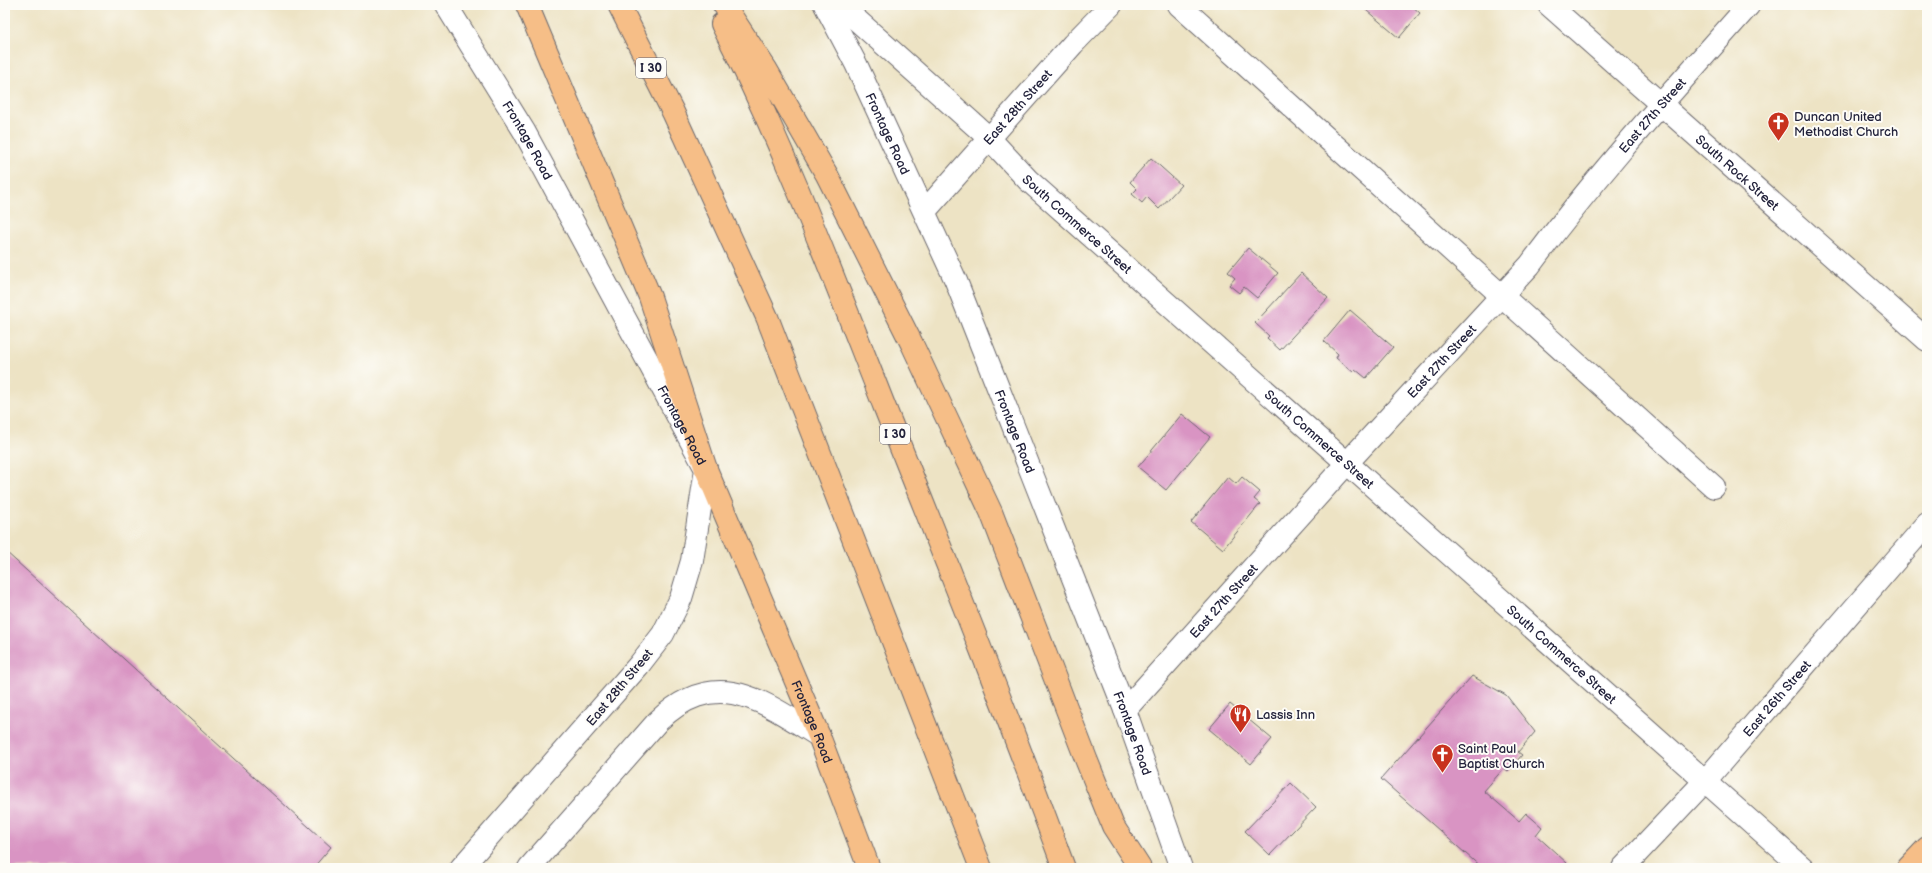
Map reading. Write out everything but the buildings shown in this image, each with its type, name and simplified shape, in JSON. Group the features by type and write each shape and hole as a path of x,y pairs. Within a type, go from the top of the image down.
{"main road":[{"path":"527,5 650,297 706,469"},
{"name":"I 30","path":"619,5 673,112 767,317 981,868"},
{"name":"I 30","path":"712,5 740,60 796,183 1024,758 1064,868"},
{"path":"724,5 766,70 827,175 912,344 991,512 1113,826 1140,868"},
{"name":"Frontage Road","path":"706,469 819,736 869,868"},
{"path":"1908,868 1927,848"}],"street":[{"name":"Frontage Road","path":"446,5 527,138 706,469"},
{"name":"Frontage Road","path":"824,5 856,64 956,281 983,352 1024,450 1125,710 1181,868"},
{"name":"South Commerce Street","path":"840,5 989,138 1028,180 1348,462 1803,868"},
{"name":"East 28th Street","path":"925,211 989,138 1111,5"},
{"path":"1179,5 1500,296 1577,362 1714,487"},
{"name":"South Rock Street","path":"1549,5 1927,340"},
{"name":"East 27th Street","path":"1125,710 1348,462 1530,265 1554,233 1661,105 1749,5"},
{"name":"East 28th Street","path":"461,868 640,665 663,634 681,598 692,561 706,469"},
{"name":"East 26th Street","path":"1623,868 1705,781 1924,534"},
{"path":"529,868 658,721 667,713 687,700 709,692 722,691 746,695 769,706 819,736"}],"place":[{"name":"Duncan United Methodist Church","path":"1779,142"},
{"name":"Lassis Inn","path":"1241,734"},
{"name":"Saint Paul Baptist Church","path":"1442,774"}]}
